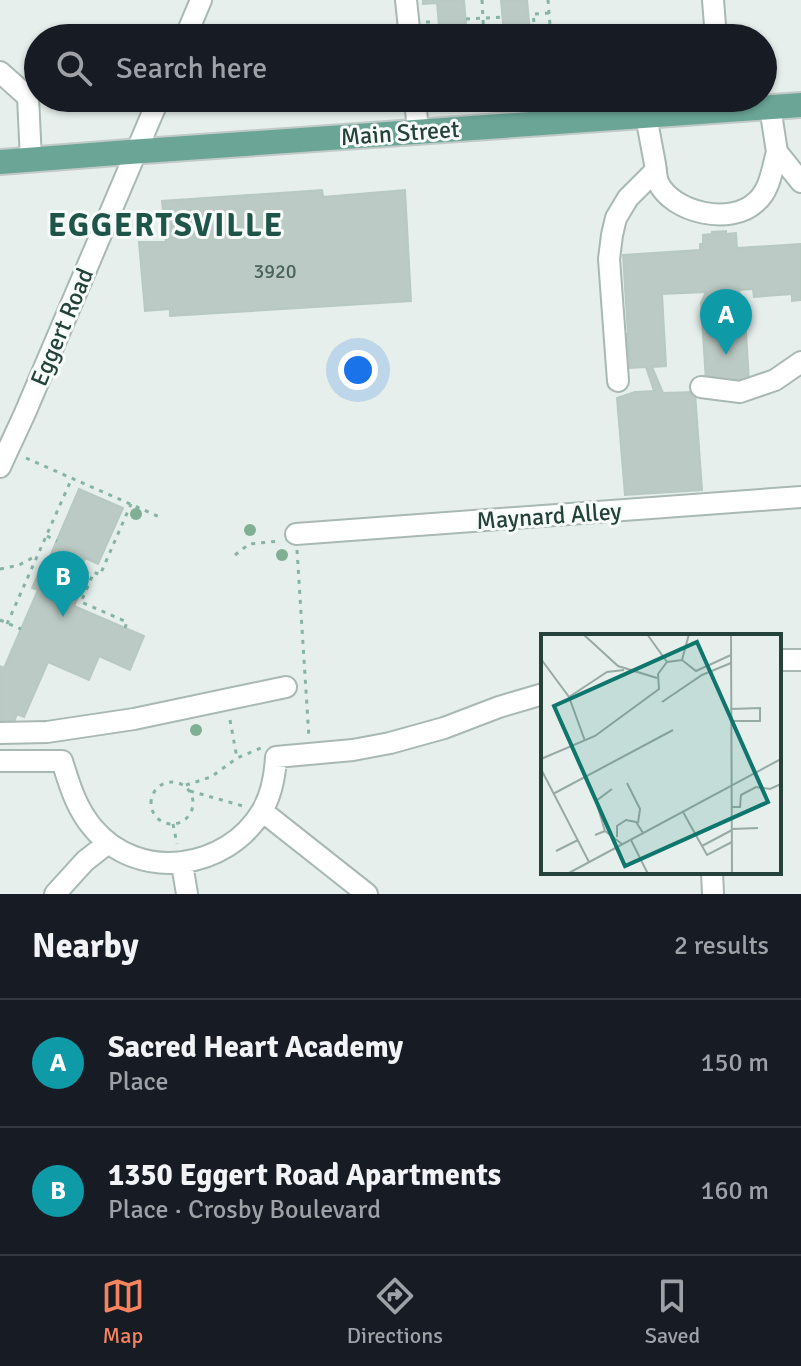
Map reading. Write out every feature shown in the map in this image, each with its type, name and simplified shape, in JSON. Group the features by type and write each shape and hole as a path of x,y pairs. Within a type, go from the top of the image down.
{"main road":[{"name":"Main Street","path":"777,107 801,105"},
{"name":"Main Street","path":"0,162 671,112"}],"street":[{"path":"191,24 201,0"},
{"path":"406,0 409,24"},
{"path":"713,0 715,24"},
{"path":"0,72 24,90"},
{"path":"31,160 33,112"},
{"name":"Eggert Road","path":"8,458 153,112"},
{"path":"416,112 418,132"},
{"path":"646,116 658,182 669,196 700,212 722,215 755,204 766,190 777,152 771,112"},
{"path":"777,152 801,182"},
{"path":"618,381 609,259 612,235 616,218 628,198 656,170"},
{"path":"701,387 740,392 775,380 801,362"},
{"name":"Maynard Alley","path":"289,540 801,497"},
{"path":"0,733 47,732 134,719 286,687"},
{"path":"0,761 62,761 81,812 108,843 140,859 182,864 217,853 249,829 268,799 275,778 276,757 327,754 390,743 541,695"},
{"path":"262,811 367,894"},
{"path":"55,894 85,861 108,843"},
{"path":"182,864 187,894"},
{"path":"712,874 713,894"}],"path":[{"path":"482,0 483,24"},
{"path":"548,0 550,24"},
{"path":"532,7 534,22"},
{"path":"533,14 549,13"},
{"path":"429,14 430,22"},
{"path":"466,19 503,17"},
{"path":"8,458 72,478 162,518"},
{"path":"7,624 72,478"},
{"path":"125,628 127,622 81,602 94,572 100,575 131,504"},
{"path":"47,536 57,541"},
{"path":"235,555 249,544 289,540 297,549 309,742"},
{"path":"0,569 19,565 37,555"},
{"path":"0,620 21,629"},
{"path":"230,720 237,758"},
{"path":"184,785 211,777 237,758 264,747 276,757"},
{"path":"190,791 193,806 186,819 173,824 158,819 151,806 152,796 161,785 170,782 184,785 190,791 262,811"}],"building":[{"path":"423,0 464,0 466,24 439,24 437,3 423,4"},
{"path":"501,0 527,0 529,24 503,24"},
{"path":"322,190 323,197 405,190 411,301 170,316 170,309 145,311 139,242 166,242 162,201"},
{"path":"726,231 726,234 736,233 737,248 801,244 801,300 792,301 792,294 754,297 753,289 738,290 744,300 749,382 742,382 742,379 706,381 701,303 706,292 662,294 666,366 652,367 663,393 695,392 702,490 625,495 617,398 635,392 654,391 646,367 630,368 625,334 628,334 623,255 700,250 703,235"},
{"path":"79,489 123,508 98,564 85,558 81,569 88,573 74,606 144,636 130,670 99,656 89,680 48,662 24,717 17,714 13,725 0,720 0,666 4,668 38,590 32,588 42,566 45,568"}],"place":[{"name":"Sacred Heart Academy","path":"726,355"},
{"name":"1350 Eggert Road Apartments","path":"63,617"}],"district":[{"name":"EGGERTSVILLE","path":"166,225"}]}
